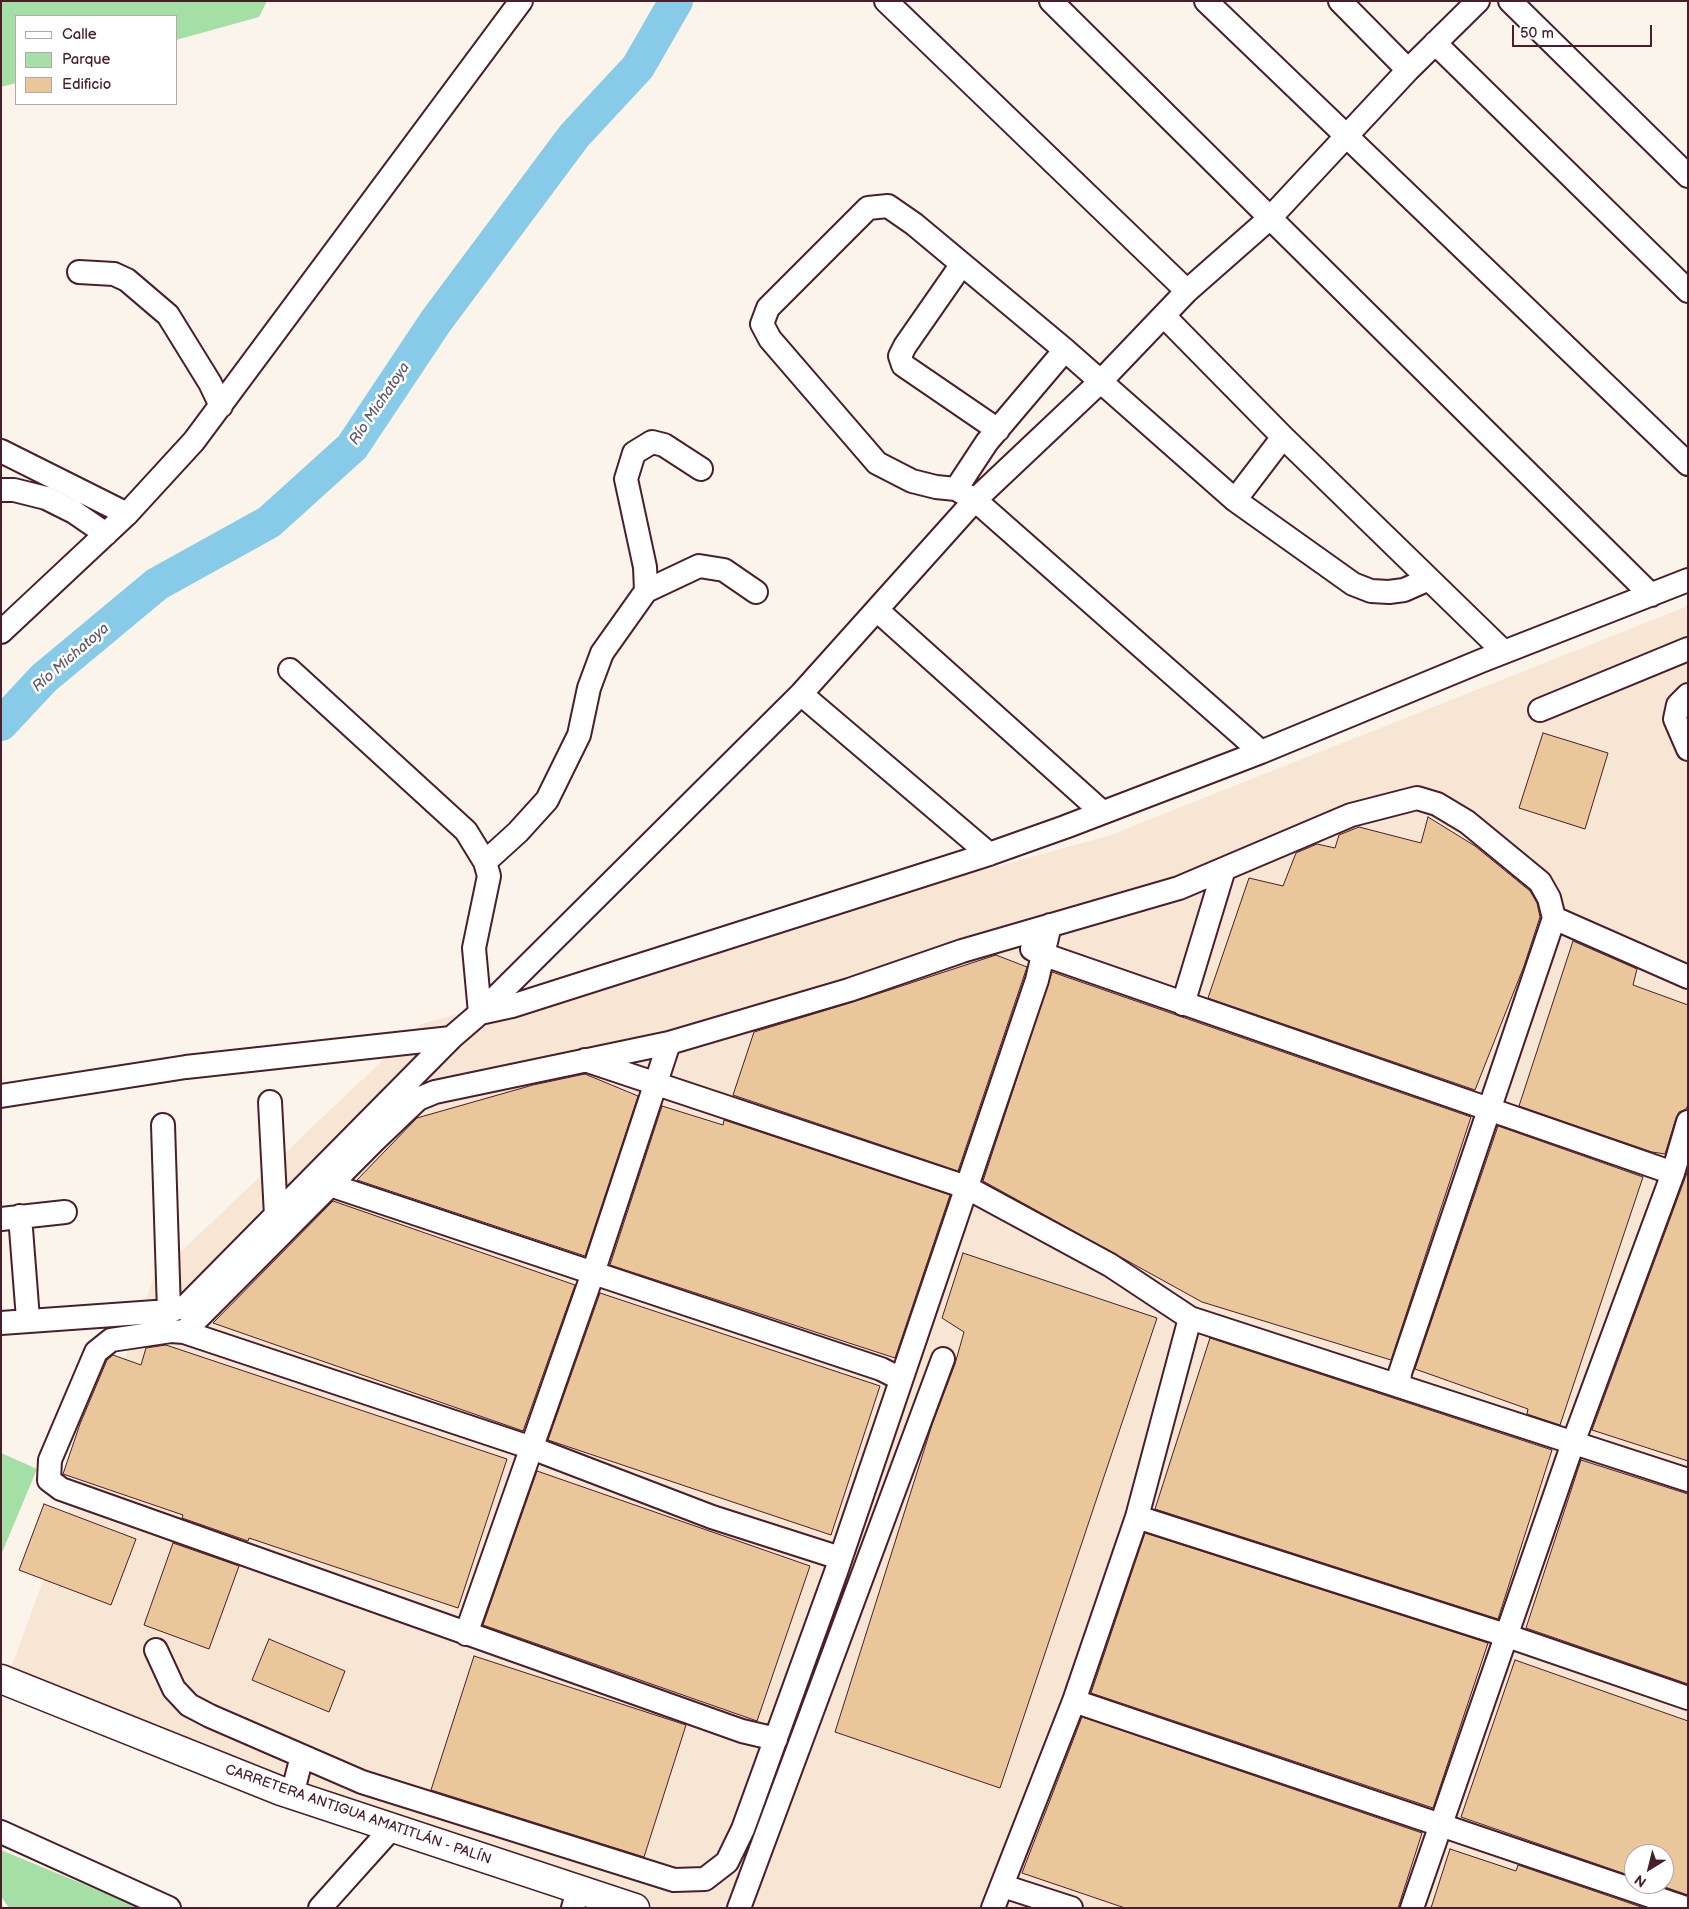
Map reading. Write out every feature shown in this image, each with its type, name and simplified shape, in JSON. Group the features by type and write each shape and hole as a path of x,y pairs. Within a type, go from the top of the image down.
{"main road":[{"name":"CARRETERA ANTIGUA AMATITLÁN - PALÍN","path":"3,1684 292,1795 391,1829 576,1899 635,1908"}],"street":[{"path":"1,632 127,514 194,441 521,1"},
{"path":"886,1 1187,291"},
{"path":"1051,1 1651,595"},
{"path":"1206,1 1688,464"},
{"path":"1340,1 1408,70"},
{"path":"1510,1 1688,176"},
{"path":"1,1323 28,1319 169,1311 186,1306 451,1038 480,1013 801,694 975,500 1101,381 1187,291 1270,218 1435,43 1466,5"},
{"path":"1435,43 1688,292"},
{"path":"1261,752 975,500 956,488 936,487 912,481 877,463 770,340 762,324 768,308 868,208 888,206 914,224 1101,381 1235,500 1352,584 1371,591 1388,592 1404,590 1429,579"},
{"path":"962,264 900,356 903,365 998,430"},
{"path":"79,272 114,274 127,280 168,315 210,383 221,406"},
{"path":"1164,316 1283,437 1504,652"},
{"path":"956,488 998,430 1064,350"},
{"path":"1235,500 1283,437"},
{"path":"646,592 645,567 626,479 634,453 652,442 664,445 701,469"},
{"path":"1,451 127,514"},
{"path":"1,490 14,490 46,498 74,512 106,534"},
{"path":"484,862 518,832 547,800 579,736 589,688 602,653 646,592 699,566 724,570 756,592"},
{"path":"480,1013 512,1006 989,854 1261,752 1504,652 1688,580"},
{"path":"877,610 1102,812"},
{"path":"1540,710 1688,649"},
{"path":"290,670 466,831 484,862 490,876 474,948 480,1013"},
{"path":"801,694 989,854"},
{"path":"1688,695 1678,705 1675,719 1688,750"},
{"path":"184,1332 418,1099 434,1092 669,1043 849,990 1009,937 1179,888 1351,816 1417,798 1437,804 1467,822 1540,882 1549,898 1554,918 1400,1373 1399,1386"},
{"path":"1183,1004 1224,869"},
{"path":"1554,918 1688,977"},
{"path":"156,1650 174,1689 189,1704 210,1716 380,1788 674,1880 705,1879 727,1862 743,1829 840,1558 1045,955 1050,925"},
{"path":"1009,937 1045,955 1673,1173"},
{"path":"1,1096 186,1067 451,1038"},
{"path":"466,1634 593,1273 669,1043"},
{"path":"584,1060 966,1188 1110,1265 1190,1318 1688,1480"},
{"path":"270,1102 276,1216"},
{"path":"1412,1908 1573,1443 1673,1173 1688,1122"},
{"path":"163,1126 169,1311"},
{"path":"330,1185 881,1369 901,1379"},
{"path":"28,1319 10,1217 65,1212"},
{"path":"993,1908 1074,1701 1137,1517 1190,1318"},
{"path":"776,1739 742,1731 60,1489 49,1480 50,1460 96,1352 111,1340 171,1331 184,1332 532,1448 712,1518 840,1558"},
{"path":"739,1908 943,1359"},
{"path":"1137,1517 1506,1635 1688,1698"},
{"path":"1074,1701 1686,1908"},
{"path":"292,1795 302,1756"},
{"path":"320,1908 391,1829"},
{"path":"1,1832 169,1908"},
{"path":"1002,1886 1071,1908"}],"shaded area":[{"path":"1688,606 1688,1908 635,1908 6,1682 154,1277 421,1024 1108,836"}],"green space":[{"path":"1,1 267,1 259,17 178,39 178,15 15,15 15,83 1,87"},
{"path":"1,1453 37,1469 1,1555"},
{"path":"1,1850 141,1908 9,1908 1,1896"}],"building":[{"path":"1543,733 1608,753 1585,829 1519,808"},
{"path":"1428,817 1475,846 1530,891 1537,903 1540,917 1524,966 1475,1090 1208,998 1249,878 1283,886 1296,853 1317,844 1335,848 1339,835 1359,827 1421,843"},
{"path":"1573,941 1637,969 1633,985 1688,1005 1688,1105 1686,1109 1679,1112 1676,1118 1665,1154 1652,1152 1519,1106"},
{"path":"996,955 1027,967 958,1171 733,1095 754,1032"},
{"path":"1052,972 1471,1117 1391,1360 1202,1302 983,1181"},
{"path":"585,1074 638,1096 585,1256 357,1180 417,1118 533,1085"},
{"path":"662,1106 723,1125 724,1120 950,1195 895,1358 610,1265"},
{"path":"1498,1126 1643,1177 1560,1425 1527,1414 1528,1409 1415,1369"},
{"path":"1688,1170 1688,1461 1592,1430"},
{"path":"333,1201 575,1285 523,1431 213,1323"},
{"path":"963,1253 1157,1318 1000,1788 835,1732 932,1425 955,1364 964,1332 942,1318"},
{"path":"600,1293 880,1386 831,1535 548,1440"},
{"path":"1210,1338 1552,1450 1498,1619 1155,1509"},
{"path":"166,1345 507,1459 458,1608 249,1538 248,1541 182,1518 183,1515 63,1474 80,1424 107,1360 113,1355 141,1365 146,1348"},
{"path":"1581,1460 1688,1494 1688,1684 1526,1628"},
{"path":"537,1471 810,1566 757,1721 483,1625"},
{"path":"44,1504 136,1539 111,1605 19,1570"},
{"path":"1145,1533 1488,1643 1433,1808 1091,1693"},
{"path":"173,1543 239,1566 209,1649 144,1625"},
{"path":"269,1639 345,1671 329,1712 252,1680"},
{"path":"474,1656 686,1725 644,1857 431,1790"},
{"path":"1515,1660 1688,1721 1688,1895 1674,1890 1674,1844 1624,1844 1624,1874 1461,1817"},
{"path":"1082,1717 1422,1833 1398,1908 1125,1908 1022,1873"},
{"path":"1450,1849 1516,1871 1518,1865 1644,1908 1431,1908"}],"waterway":[{"name":"Río Michatoya","path":"1,724 44,678 157,584 269,522 352,447 436,321 574,136 638,67 676,1"}]}
